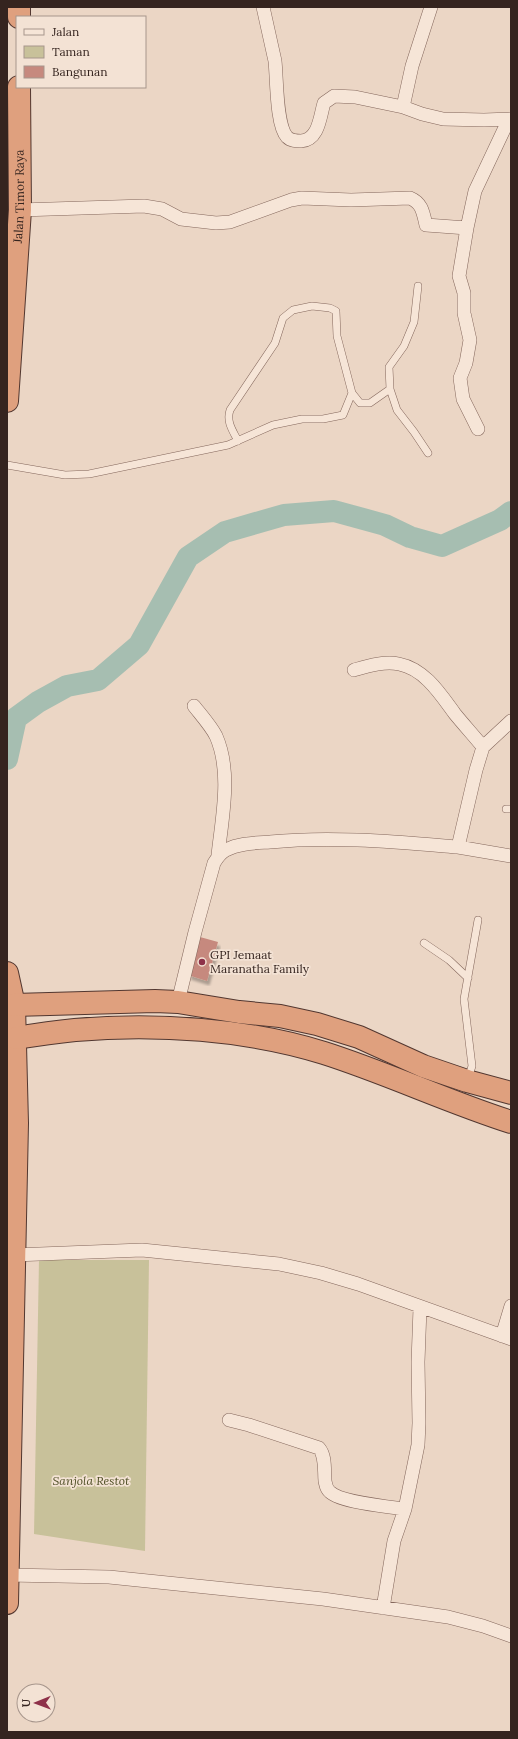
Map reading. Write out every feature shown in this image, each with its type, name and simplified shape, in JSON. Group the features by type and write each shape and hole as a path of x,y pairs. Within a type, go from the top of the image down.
{"highway":[{"name":"Jalan Timor Raya","path":"7,401 20,210 20,88"},
{"path":"7,973 14,1005 17,1123 7,1604"},
{"path":"14,1005 128,1001 178,1002 239,1012 280,1016 317,1024 352,1035 384,1047 423,1066 467,1082 511,1093"},
{"path":"16,1038 101,1028 194,1030 239,1035 295,1045 344,1060 470,1109 511,1122"},
{"path":"344,1060 352,1035"}],"street":[{"path":"263,7 275,62 282,125 287,137 294,141 305,141 313,137 324,102 334,96 355,97 404,107 422,114 443,119 510,119 475,191 459,276 464,293 464,313 470,340 466,363 460,378 463,399 478,429"},
{"path":"404,107 412,66 431,7"},
{"path":"20,210 144,206 162,210 181,219 216,223 230,222 291,200 302,198 351,200 410,198 417,201 420,205 426,224 467,228"},
{"path":"354,670 384,663 398,663 410,667 432,684 483,747"},
{"path":"178,1002 195,932 214,864 218,856 224,790 223,759 215,736 194,706"},
{"path":"458,847 483,747 511,721"},
{"path":"218,856 226,850 242,845 300,839 353,840 458,847 511,856"},
{"path":"14,1255 142,1250 279,1264 321,1273 358,1284 394,1296 420,1308 506,1337 511,1306"},
{"path":"383,1608 394,1541 405,1509 418,1438 420,1308"},
{"path":"228,1420 249,1425 319,1448 323,1457 326,1487 335,1496 405,1509"},
{"path":"8,1575 109,1577 323,1599 448,1617 483,1626 511,1636"}],"lane":[{"path":"418,286 414,322 404,346 389,367 390,389 397,410 428,453"},
{"path":"238,441 230,425 228,416 230,410 275,343 283,318 293,310 312,306 330,308 336,311 337,336 352,393 360,403 370,403 390,389"},
{"path":"7,465 65,475 89,474 228,445 273,425 302,419 323,419 343,415 352,393"},
{"path":"467,1082 472,1066 464,999 478,920"},
{"path":"424,943 449,960 468,978"}],"green space":[{"name":"Sanjola Restot","path":"39,1260 149,1260 145,1551 34,1534"}],"building":[{"name":"GPI Jemaat Maranatha Family","path":"200,937 218,942 207,981 188,975"}],"waterway":[{"path":"7,759 16,718 38,702 67,686 98,680 139,645 188,557 225,532 284,515 334,511 385,525 410,537 442,546 500,520 511,512"}],"place":[{"name":"GPI Jemaat Maranatha Family","path":"202,962"}]}
